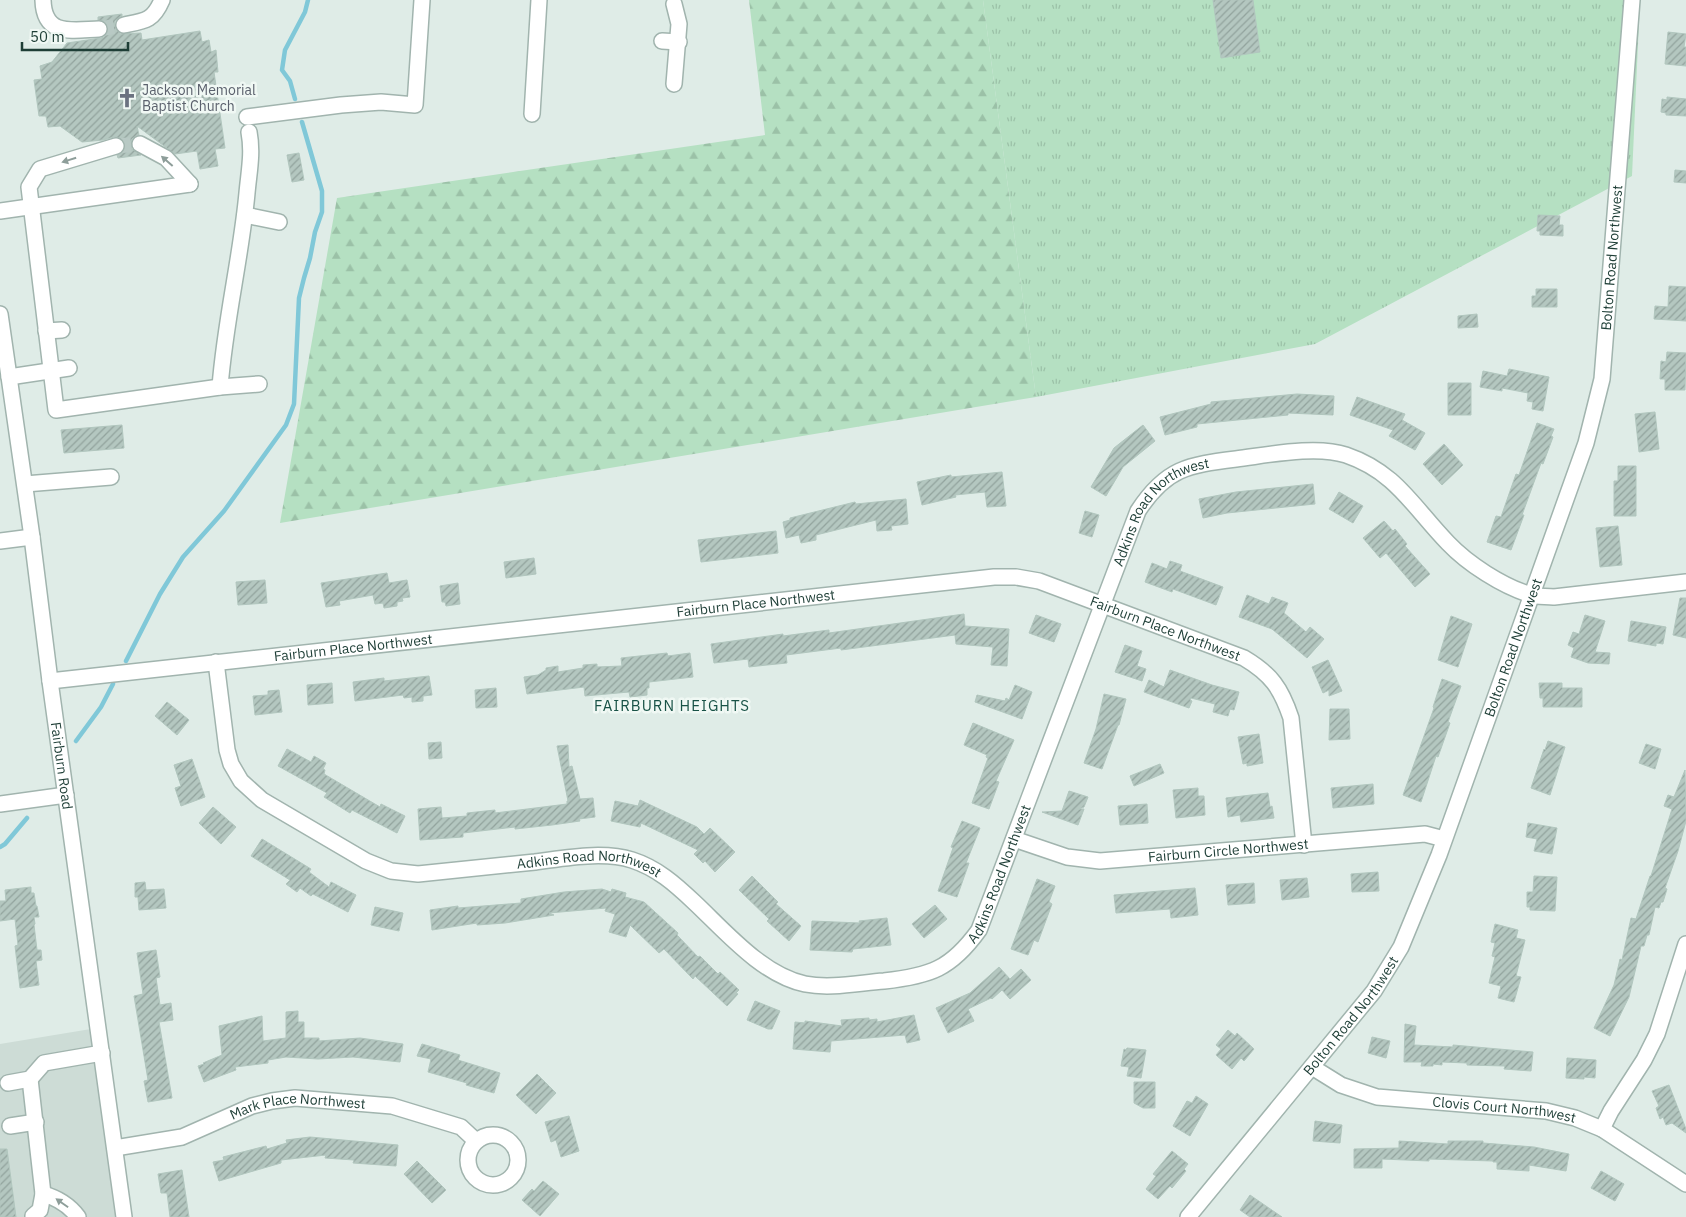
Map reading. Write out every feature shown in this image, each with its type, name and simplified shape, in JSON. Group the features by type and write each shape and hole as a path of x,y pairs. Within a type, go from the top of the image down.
{"street":[{"path":"42,0 43,13 50,23 66,31 99,29"},
{"path":"124,25 143,21 156,13 162,0"},
{"path":"220,386 223,348 240,256 245,215 252,148 248,124 341,105 373,103 415,105 425,67 428,27 422,0"},
{"path":"532,114 541,33 539,0"},
{"name":"Bolton Road Northwest","path":"1188,1217 1374,991 1401,947 1444,838 1586,443 1602,379 1632,0"},
{"path":"674,4 678,24 674,84"},
{"path":"662,41 678,42"},
{"path":"0,212 190,184 166,158 140,144"},
{"path":"116,146 40,169 29,187 30,207 43,244 46,284 46,331 56,410 220,386 259,384"},
{"path":"245,215 279,222"},
{"name":"Fairburn Road","path":"0,314 25,484 124,1217"},
{"path":"46,331 62,330"},
{"path":"9,377 69,368"},
{"name":"Adkins Road Northwest","path":"216,662 227,750 231,764 241,781 262,800 366,861 391,871 418,874 592,856 630,859 652,868 671,880 762,965 783,976 805,984 836,986 910,978 932,972 949,963 967,947 979,930 1138,511 1149,494 1165,479 1182,469 1200,463 1312,450 1344,454 1378,469 1397,485 1447,543 1464,559 1490,576 1532,595 1554,597 1686,582"},
{"path":"25,484 111,476"},
{"path":"0,541 32,537"},
{"name":"Fairburn Place Northwest","path":"50,680 994,577 1016,577 1038,580 1244,658 1259,667 1273,680 1285,698 1291,718 1304,845"},
{"path":"0,804 66,795"},
{"name":"Fairburn Circle Northwest","path":"1014,839 1067,857 1100,861 1425,834 1444,838"},
{"path":"1602,1129 1611,1111 1644,1060 1657,1034 1686,944"},
{"path":"8,1083 30,1079 44,1063 102,1053"},
{"name":"Clovis Court Northwest","path":"1312,1067 1341,1085 1377,1097 1546,1111 1575,1118 1602,1129 1686,1184"},
{"path":"30,1079 43,1194 40,1210 33,1216"},
{"name":"Mark Place Northwest","path":"115,1148 182,1137 252,1106 272,1100 295,1098 392,1106 461,1127 476,1141"},
{"path":"10,1126 36,1122"},
{"path":"43,1194 55,1198 68,1206 78,1217"}],"shaded area":[{"path":"103,1027 131,1217 0,1217 0,1044"}],"green space":[{"path":"749,0 983,0 1036,397 280,523 337,198 765,135"},
{"path":"983,0 1640,0 1632,176 1315,344 1036,397"}],"building":[{"path":"1213,0 1253,0 1260,52 1221,58"},
{"name":"Jackson Memorial Baptist Church","path":"122,14 115,21 115,26 120,34 141,33 142,40 200,31 202,42 209,40 211,52 216,50 218,72 214,72 225,148 215,149 218,166 200,169 197,151 175,154 137,126 139,135 132,139 131,145 132,149 141,155 118,158 117,155 122,153 125,148 125,143 122,139 114,137 82,142 60,126 48,127 46,116 39,116 34,80 42,79 40,66 52,62 67,43 104,37 108,29 107,24 104,21 98,20 98,17"},
{"path":"1668,32 1686,34 1684,47 1686,47 1686,66 1665,64"},
{"path":"1667,97 1686,99 1686,116 1666,115 1666,113 1661,112 1662,99 1667,100"},
{"path":"299,153 304,180 292,182 287,155"},
{"path":"1675,170 1686,171 1686,183 1674,182"},
{"path":"1538,215 1560,216 1559,225 1563,225 1563,236 1540,235 1540,231 1537,231"},
{"path":"1669,286 1686,287 1686,321 1654,319 1655,306 1668,307"},
{"path":"1536,289 1557,289 1557,307 1532,307 1532,296 1536,296"},
{"path":"1477,314 1478,327 1458,328 1458,316"},
{"path":"1667,352 1686,353 1685,390 1665,390 1665,379 1660,379 1661,361 1666,362"},
{"path":"1509,369 1549,377 1543,411 1532,409 1533,402 1527,401 1528,393 1502,388 1502,391 1480,387 1483,371 1507,376"},
{"path":"1448,383 1471,383 1471,415 1448,415"},
{"path":"1297,394 1334,396 1333,415 1288,413 1288,415 1197,424 1197,427 1165,435 1160,417 1211,404 1211,402"},
{"path":"1357,397 1405,414 1402,420 1425,433 1415,450 1389,436 1393,430 1350,415"},
{"path":"1655,412 1659,449 1639,452 1635,414"},
{"path":"1537,423 1554,429 1551,436 1553,437 1543,464 1541,463 1511,550 1487,542 1496,516 1501,517 1516,474 1519,475"},
{"path":"122,425 124,448 64,453 61,430"},
{"path":"1143,425 1155,441 1123,467 1106,496 1091,487 1114,448"},
{"path":"1444,444 1463,465 1442,485 1423,464"},
{"path":"1618,466 1636,466 1636,516 1614,516 1614,481 1618,481"},
{"path":"1002,472 1006,506 987,507 985,492 955,495 956,497 922,505 917,482 951,475 951,477"},
{"path":"1313,484 1315,504 1227,513 1203,518 1199,499 1236,492"},
{"path":"1339,492 1363,506 1353,523 1329,509"},
{"path":"906,499 908,524 891,526 892,530 877,531 876,520 816,535 816,540 801,543 799,535 786,538 783,522 790,520 790,518 855,502 856,504"},
{"path":"1085,511 1099,515 1092,537 1079,533"},
{"path":"1384,521 1393,531 1395,529 1407,544 1405,546 1430,574 1415,587 1386,553 1380,558 1363,538"},
{"path":"1618,526 1622,565 1600,567 1596,528"},
{"path":"776,531 778,553 701,562 698,540"},
{"path":"534,558 536,574 506,578 504,562"},
{"path":"1170,561 1182,565 1180,571 1223,587 1216,605 1173,589 1172,592 1145,582 1152,563 1167,569"},
{"path":"387,573 389,583 407,580 410,597 402,598 403,601 397,602 397,606 384,608 383,603 375,604 373,595 339,601 340,605 326,607 321,583"},
{"path":"265,580 267,603 238,605 236,582"},
{"path":"458,583 460,604 446,606 445,602 442,602 440,586"},
{"path":"1247,595 1269,604 1272,597 1288,603 1284,613 1306,632 1310,627 1324,639 1307,658 1272,629 1239,617"},
{"path":"1680,598 1686,598 1686,638 1673,635"},
{"path":"964,614 965,626 1009,629 1007,666 991,665 993,647 956,644 955,635 786,655 787,663 749,667 748,659 714,663 711,644 783,634 783,636 829,630 829,633"},
{"path":"1036,615 1061,624 1054,642 1029,633"},
{"path":"1585,615 1605,621 1595,652 1610,653 1609,664 1588,663 1571,657 1574,648 1568,645 1573,632 1579,634"},
{"path":"1451,616 1472,624 1458,667 1438,660"},
{"path":"1631,621 1666,627 1663,644 1656,643 1656,646 1628,641"},
{"path":"1125,645 1142,651 1137,666 1146,669 1142,681 1115,672"},
{"path":"667,653 668,656 690,653 693,677 649,682 647,695 630,697 629,692 585,696 584,687 527,694 524,677 538,675 546,670 546,668 558,666 558,672 583,668 583,665 597,664 597,667 622,666 621,658"},
{"path":"1328,660 1342,691 1329,696 1329,690 1323,693 1312,667"},
{"path":"1170,670 1212,685 1239,692 1234,710 1230,709 1228,716 1213,712 1215,704 1191,698 1190,700 1192,701 1189,708 1144,692 1149,680 1164,687"},
{"path":"429,676 432,695 423,696 423,701 412,702 412,697 404,698 403,695 355,701 353,682 384,678 384,681"},
{"path":"1442,679 1461,686 1448,722 1450,723 1438,757 1436,756 1421,802 1403,795 1434,708"},
{"path":"332,683 333,703 308,705 307,685"},
{"path":"1539,683 1562,683 1562,688 1582,688 1582,707 1543,707"},
{"path":"1015,685 1032,692 1022,719 975,702 977,695 1005,701 1006,698 1009,700"},
{"path":"496,688 497,707 476,708 475,690"},
{"path":"279,690 282,712 255,715 253,696 268,695 268,691"},
{"path":"1104,694 1126,699 1119,725 1102,769 1084,763 1096,729"},
{"path":"167,702 189,720 177,735 155,716"},
{"path":"1330,709 1349,709 1350,739 1329,740"},
{"path":"973,723 1014,740 996,781 999,782 989,809 972,803 988,758 986,757 987,755 964,745"},
{"path":"1259,734 1263,763 1247,766 1247,763 1243,764 1238,737"},
{"path":"1548,741 1565,747 1550,795 1531,788"},
{"path":"441,742 442,758 429,759 428,743"},
{"path":"1646,744 1661,749 1655,769 1639,763"},
{"path":"568,745 569,767 572,766 580,799 593,798 595,817 552,825 463,833 463,837 420,840 418,809 441,807 442,818 467,816 467,813 495,810 495,813 567,804 557,746"},
{"path":"287,749 311,762 314,756 326,763 323,769 325,770 324,774 380,807 381,804 405,816 397,833 352,810 350,813 324,797 327,793 278,766"},
{"path":"192,759 205,797 181,806 175,788 181,786 174,765"},
{"path":"1160,764 1164,773 1134,786 1130,776"},
{"path":"1685,770 1686,821 1678,851 1665,888 1667,889 1663,902 1661,902 1659,908 1655,907 1649,935 1647,935 1644,946 1641,946 1629,997 1610,1036 1594,1028 1614,985 1620,959 1622,960 1631,918 1636,919 1651,876 1672,809 1664,806 1668,795 1674,797"},
{"path":"1373,784 1374,804 1333,808 1331,788"},
{"path":"1198,788 1198,796 1204,796 1205,815 1176,818 1173,790"},
{"path":"1069,791 1088,797 1084,807 1079,809 1084,809 1078,825 1042,812 1062,811"},
{"path":"1268,793 1274,818 1241,822 1240,815 1228,817 1226,798"},
{"path":"640,800 697,827 704,834 710,828 735,852 715,872 705,861 703,863 694,854 698,850 641,823 640,827 611,821 615,801 638,806"},
{"path":"1147,804 1148,823 1120,825 1118,806"},
{"path":"213,807 236,827 221,844 199,823"},
{"path":"962,821 980,828 966,863 969,863 957,897 938,891 953,848 951,847"},
{"path":"1528,823 1557,828 1552,854 1534,851 1537,839 1526,837"},
{"path":"262,839 311,869 309,872 329,887 331,882 356,895 348,912 313,894 311,896 300,888 297,892 286,884 290,880 251,856"},
{"path":"1378,872 1379,891 1352,892 1351,874"},
{"path":"752,876 778,902 776,904 801,926 789,941 767,921 769,919 739,890"},
{"path":"1534,876 1557,877 1555,911 1530,910 1530,907 1527,907 1527,892 1533,892"},
{"path":"1307,878 1309,897 1282,900 1280,880"},
{"path":"1037,879 1055,886 1049,902 1052,904 1038,942 1034,940 1028,955 1011,949"},
{"path":"145,882 146,890 164,889 166,908 139,910 138,897 135,897 135,883"},
{"path":"1254,883 1255,903 1228,905 1226,885"},
{"path":"31,887 31,893 34,893 39,917 34,917 37,950 41,950 42,960 36,961 39,985 20,988 15,946 18,945 15,919 0,921 0,901 6,901 5,890"},
{"path":"1195,888 1198,915 1171,918 1170,909 1116,913 1114,895"},
{"path":"602,889 611,892 612,889 626,893 625,897 644,902 678,933 677,935 698,957 700,956 718,974 720,972 739,990 736,993 738,994 727,1006 695,976 693,979 664,949 659,953 630,925 626,937 609,932 615,914 605,911 606,908 549,913 554,915 505,923 477,925 477,923 432,930 430,910 458,906 458,908 521,903 521,899 564,892"},
{"path":"935,905 947,919 924,938 912,924"},
{"path":"375,907 403,913 399,931 371,925"},
{"path":"887,918 891,945 853,949 852,952 810,950 812,921 860,923 859,921"},
{"path":"1495,924 1518,930 1516,938 1525,940 1516,976 1521,977 1514,1002 1498,998 1501,986 1489,983 1495,957 1492,956 1495,943 1491,942"},
{"path":"156,950 160,977 156,978 160,1005 171,1003 173,1020 159,1022 172,1098 148,1102 144,1081 148,1080 134,996 143,994 137,953"},
{"path":"999,967 1010,979 1021,969 1031,980 1010,999 1002,990 992,999 968,1009 974,1021 948,1033 936,1008 970,993"},
{"path":"755,1001 780,1011 772,1029 747,1020"},
{"path":"298,1011 298,1022 304,1022 304,1038 319,1038 319,1041 360,1038 403,1044 400,1062 353,1057 318,1059 286,1057 268,1060 268,1063 235,1067 236,1070 204,1082 198,1066 222,1055 219,1026 262,1016 263,1041 286,1038 286,1012"},
{"path":"914,1015 920,1040 907,1043 905,1035 831,1041 830,1052 793,1049 795,1022 805,1023 805,1021 842,1026 841,1020 869,1018 869,1020 877,1019 877,1022"},
{"path":"1405,1024 1416,1026 1414,1045 1453,1047 1453,1045 1533,1052 1531,1071 1504,1069 1505,1066 1467,1065 1467,1063 1442,1062 1442,1065 1421,1066 1422,1062 1404,1062"},
{"path":"1228,1030 1235,1036 1237,1033 1254,1049 1244,1061 1241,1058 1232,1069 1216,1055 1221,1049 1216,1045"},
{"path":"1372,1037 1390,1041 1386,1058 1368,1053"},
{"path":"422,1044 460,1055 458,1060 500,1073 494,1093 428,1072 431,1059 417,1056"},
{"path":"1127,1048 1146,1050 1141,1078 1127,1076 1129,1067 1121,1066 1124,1049 1126,1050"},
{"path":"1567,1058 1596,1060 1595,1078 1566,1078"},
{"path":"537,1074 556,1093 536,1114 516,1095"},
{"path":"1134,1082 1155,1082 1155,1108 1143,1108 1134,1103"},
{"path":"1669,1085 1686,1133 1672,1123 1666,1125 1663,1117 1660,1119 1656,1108 1659,1106 1652,1091"},
{"path":"1196,1096 1208,1104 1190,1136 1173,1126 1187,1101 1192,1103"},
{"path":"569,1116 579,1151 561,1157 556,1140 551,1142 545,1122"},
{"path":"1315,1121 1342,1125 1340,1143 1313,1141"},
{"path":"310,1137 398,1145 396,1166 353,1163 354,1160 325,1158 326,1155 281,1160 281,1163 219,1181 213,1162 224,1160 223,1157 266,1146 267,1149 287,1143 286,1140"},
{"path":"1399,1141 1448,1144 1448,1141 1483,1141 1483,1143 1534,1147 1569,1154 1566,1171 1529,1165 1529,1171 1497,1169 1497,1162 1493,1161 1429,1159 1429,1161 1382,1159 1382,1168 1354,1168 1354,1149 1399,1148"},
{"path":"0,1149 7,1149 16,1217 0,1217"},
{"path":"1172,1151 1188,1164 1184,1169 1186,1171 1172,1188 1170,1186 1158,1199 1146,1189 1156,1176 1153,1174"},
{"path":"417,1161 446,1190 432,1203 404,1174"},
{"path":"182,1170 189,1217 170,1217 167,1193 161,1193 158,1174"},
{"path":"1601,1171 1624,1184 1615,1201 1591,1188"},
{"path":"543,1181 559,1194 540,1216 522,1200"},
{"path":"1250,1195 1282,1217 1250,1217 1240,1210"}],"waterway":[{"path":"295,99 290,81 282,70 285,50 305,12 308,0"},
{"path":"126,661 160,594 183,557 224,511 286,425 294,404 299,298 315,232 322,212 322,191 302,122"},
{"path":"76,741 101,707 113,684"},
{"path":"0,847 5,844 27,818"}],"tunnel":[{"path":"99,29 124,25"},
{"path":"116,146 140,144"}],"place":[{"name":"Jackson Memorial Baptist Church","path":"127,98"}],"district":[{"name":"FAIRBURN HEIGHTS","path":"672,705"}]}
